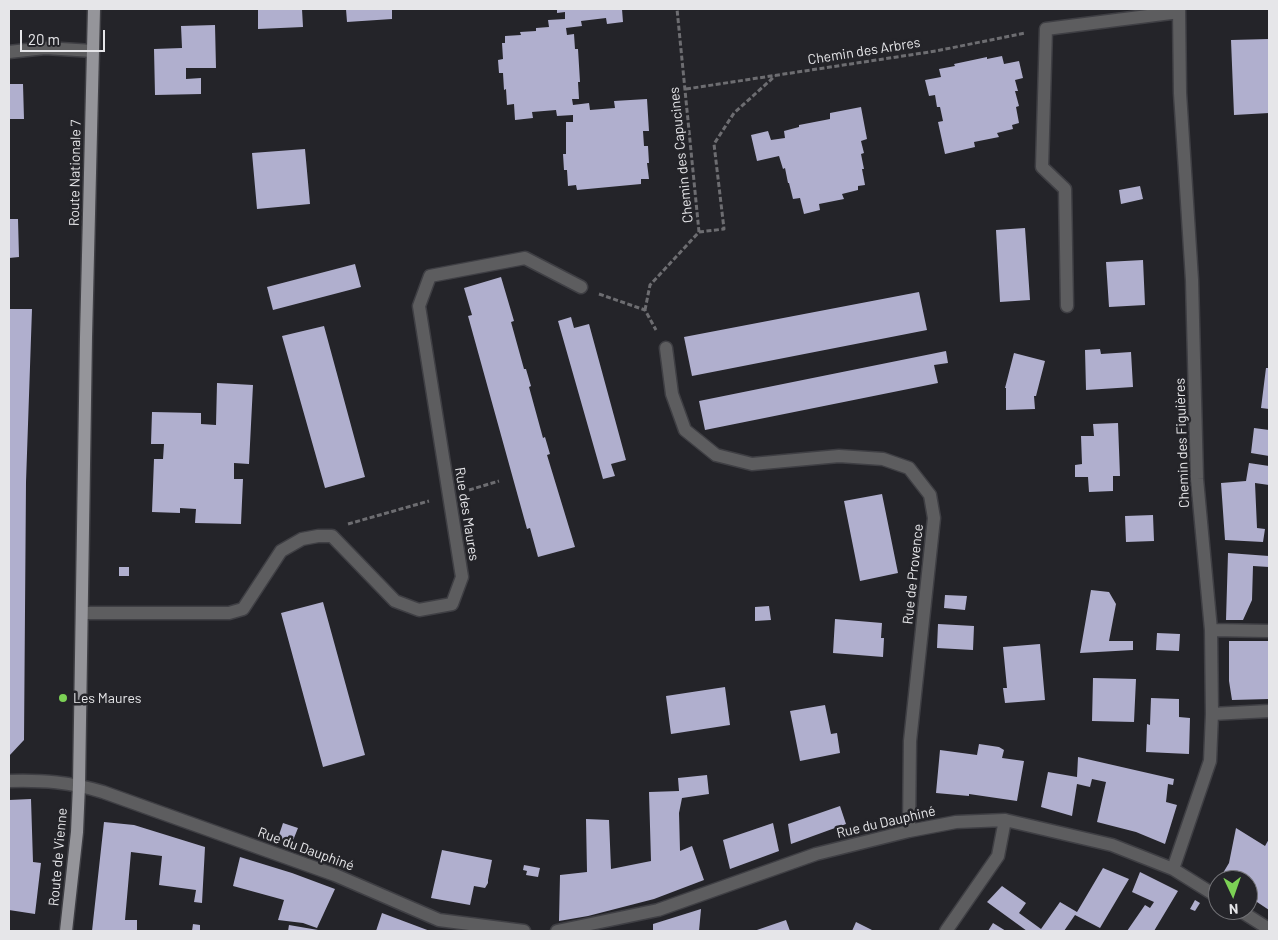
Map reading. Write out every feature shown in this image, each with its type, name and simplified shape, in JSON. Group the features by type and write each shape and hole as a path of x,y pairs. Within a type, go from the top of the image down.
{"main road":[{"name":"Route Nationale 7","path":"82,613 94,9"},
{"name":"Route de Vienne","path":"66,931 77,832 82,613"}],"street":[{"path":"1067,306 1064,189 1042,167 1046,29 1179,10"},
{"name":"Chemin des Figuières","path":"1173,869 1210,761 1212,714 1211,630 1197,478 1192,280 1180,93 1179,10"},
{"path":"9,52 46,48 93,51"},
{"name":"Rue des Maures","path":"332,536 395,601 419,610 452,604 462,577 419,306 430,276 525,258 581,287"},
{"name":"Rue de Provence","path":"666,348 672,394 685,430 716,455 752,464 839,456 883,459 909,468 930,495 934,518 910,740 909,831"},
{"path":"82,613 229,613 243,609 281,551 302,539 332,536"},
{"path":"1211,630 1269,631"},
{"path":"1212,714 1269,711"},
{"name":"Rue du Dauphiné","path":"9,781 50,780 79,785 112,795 335,875 439,920 524,931"},
{"path":"946,931 998,856 1005,820"},
{"name":"Rue du Dauphiné","path":"557,931 658,910 816,854 909,831 956,822 1005,820 1112,845 1173,869 1208,891"},
{"path":"1254,920 1269,929"}],"path":[{"name":"Chemin des Capucines","path":"644,310 650,285 699,232 677,9"},
{"name":"Chemin des Arbres","path":"686,89 936,51 1046,29"},
{"path":"699,232 724,228 714,144 734,113 776,75"},
{"path":"581,287 644,310 666,348"},
{"path":"332,536 349,524 499,481"}],"building":[{"path":"258,9 302,9 303,27 258,29"},
{"path":"346,9 392,9 392,19 347,22"},
{"path":"557,9 622,9 623,22 607,24 606,18 581,21 582,26 566,28 567,35 574,34 575,49 578,49 579,99 572,99 573,105 589,103 590,110 615,108 614,101 647,99 649,131 643,131 644,146 648,146 649,163 647,163 649,179 641,179 641,184 577,190 576,185 568,186 563,154 566,154 566,122 573,122 573,115 557,116 556,110 532,112 533,118 515,120 514,104 507,105 503,73 499,73 498,60 503,59 502,43 505,43 505,36 521,35 520,32 536,31 536,28 549,27 548,20 565,19 565,12 557,13"},
{"path":"215,25 216,68 186,68 186,79 201,78 201,94 155,95 154,49 182,48 181,26"},
{"path":"1269,39 1269,113 1234,115 1231,40"},
{"path":"1002,56 1004,64 1019,61 1023,78 1015,80 1018,91 1015,91 1019,106 1016,107 1019,123 1012,125 1013,129 997,133 999,137 974,142 975,147 945,154 938,122 943,121 940,107 937,107 935,95 929,96 925,80 941,77 939,69 955,66 954,64"},
{"path":"9,84 23,84 24,119 9,119"},
{"path":"861,107 867,139 861,141 864,153 861,154 865,185 858,186 858,190 842,194 844,199 819,204 820,210 804,214 800,198 793,199 785,168 783,169 779,156 757,161 751,135 768,131 771,140 785,138 784,131 799,127 799,125 830,119 830,113"},
{"path":"305,149 310,204 257,209 252,153"},
{"path":"1140,186 1143,199 1121,204 1119,190"},
{"path":"9,219 18,219 19,257 9,258"},
{"path":"1025,228 1030,300 1000,302 996,230"},
{"path":"1143,260 1145,305 1109,307 1106,262"},
{"path":"355,264 361,287 273,310 267,287"},
{"path":"501,277 514,321 511,322 524,369 526,369 531,386 529,387 543,438 545,437 550,454 547,455 575,547 538,557 530,528 527,529 468,316 472,315 464,288"},
{"path":"919,292 927,330 692,376 684,337"},
{"path":"9,309 32,309 26,482 24,740 9,756"},
{"path":"571,317 574,328 589,324 626,460 611,464 615,476 603,479 558,321"},
{"path":"324,326 365,477 325,488 282,336"},
{"path":"1100,349 1101,354 1131,352 1133,387 1086,390 1085,350"},
{"path":"946,351 948,363 934,365 938,383 705,430 699,401"},
{"path":"1014,353 1045,361 1036,396 1034,396 1035,409 1006,410 1005,388"},
{"path":"1266,368 1269,368 1269,409 1261,408"},
{"path":"217,383 253,385 249,464 234,463 234,479 243,479 241,524 195,523 196,509 180,508 180,513 152,512 154,459 163,459 164,444 151,444 152,412 201,413 201,424 216,425"},
{"path":"1118,423 1120,476 1113,476 1113,491 1089,492 1088,477 1075,477 1075,465 1082,464 1081,436 1094,436 1093,424"},
{"path":"1254,428 1269,430 1269,456 1251,453"},
{"path":"1249,463 1269,466 1269,485 1255,483 1257,528 1265,529 1263,542 1225,540 1221,483 1246,481"},
{"path":"882,494 898,573 860,581 844,501"},
{"path":"1153,515 1154,541 1126,542 1125,516"},
{"path":"1228,553 1269,556 1269,567 1253,566 1252,600 1243,620 1226,620"},
{"path":"119,567 129,567 129,576 119,576"},
{"path":"1091,590 1109,592 1116,604 1109,641 1133,641 1133,650 1080,653"},
{"path":"945,595 967,596 965,610 944,608"},
{"path":"323,602 365,755 323,767 281,613"},
{"path":"769,606 771,620 755,621 755,607"},
{"path":"835,619 882,623 881,638 884,638 883,657 833,653"},
{"path":"938,624 974,626 973,650 937,648"},
{"path":"1157,633 1180,634 1179,651 1156,650"},
{"path":"1229,641 1269,641 1269,699 1232,700 1229,681"},
{"path":"1040,644 1045,700 1005,703 1003,688 1007,688 1003,647"},
{"path":"1093,678 1136,679 1134,722 1092,721"},
{"path":"725,687 730,725 671,734 666,696"},
{"path":"1151,698 1179,699 1179,717 1190,718 1189,754 1146,752 1147,724 1150,725"},
{"path":"825,705 831,734 837,733 840,753 800,761 790,711"},
{"path":"979,744 999,747 1004,750 1002,758 1024,761 1017,801 969,794 969,796 936,793 940,750 977,755"},
{"path":"1078,757 1174,779 1173,785 1168,784 1166,802 1177,805 1165,844 1136,832 1097,822 1106,782 1092,779 1090,787 1077,784 1072,816 1041,807 1048,772 1077,777"},
{"path":"707,775 709,794 682,798 679,813 680,851 692,846 704,880 654,899 588,916 559,921 560,875 587,872 586,819 609,820 611,869 651,861 649,792 679,791 678,778"},
{"path":"31,799 33,862 41,863 35,914 9,910 9,800"},
{"path":"840,806 846,824 791,844 788,824"},
{"path":"104,822 134,825 205,847 202,903 194,902 196,890 159,885 162,856 131,852 125,920 137,920 137,931 92,931"},
{"path":"283,823 298,828 292,843 278,838"},
{"path":"773,823 779,851 730,869 723,840"},
{"path":"1236,828 1265,846 1269,839 1269,910 1258,903 1258,870 1225,870 1229,863"},
{"path":"442,850 492,860 488,883 485,888 474,886 470,905 431,898"},
{"path":"240,857 335,889 317,928 303,923 278,920 284,900 233,886"},
{"path":"524,865 540,868 538,877 526,875 527,871 523,870"},
{"path":"1103,868 1129,879 1100,928 1075,915 1064,931 1027,931 987,902 1002,886 1026,903 1019,913 1041,929 1060,902 1077,912"},
{"path":"1140,872 1178,891 1154,931 1127,931 1145,905 1150,908 1154,902 1132,892"},
{"path":"1195,900 1200,903 1195,911 1190,909"},
{"path":"701,909 699,931 653,931 653,924"},
{"path":"382,913 430,931 376,931"},
{"path":"786,920 790,931 754,931"},
{"path":"856,922 874,931 852,931"},
{"path":"993,923 1006,931 988,931"},
{"path":"193,924 200,925 200,931 192,931"},
{"path":"289,925 318,930 318,931 288,931"}],"place":[{"name":"Les Maures","path":"63,698"}]}
